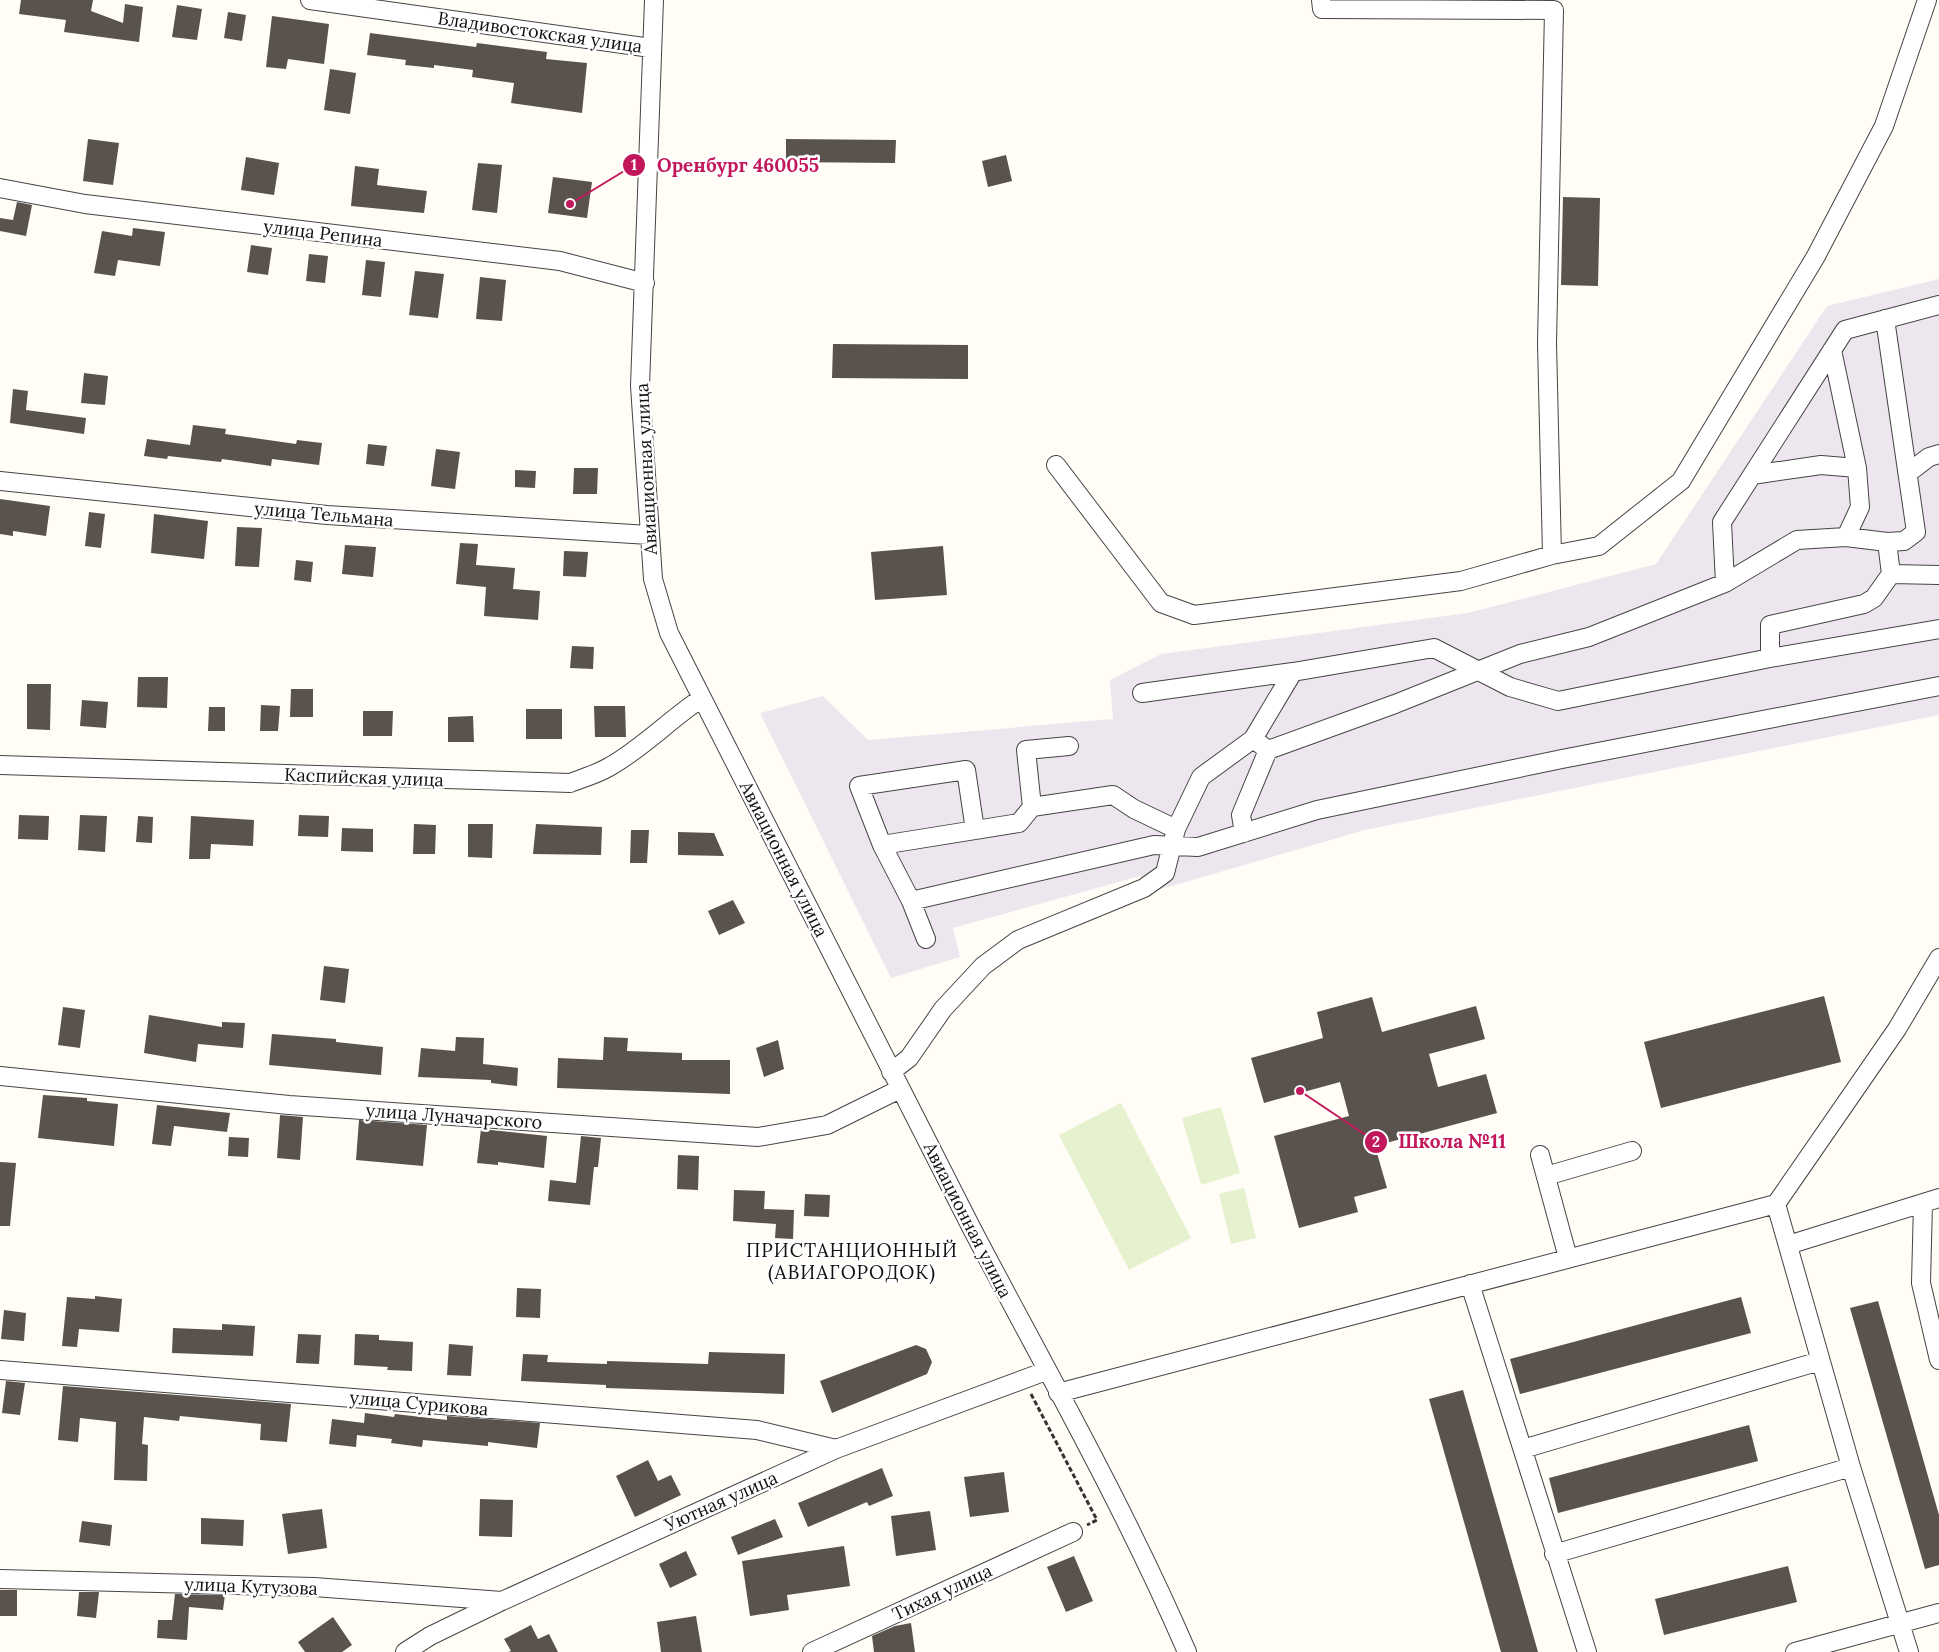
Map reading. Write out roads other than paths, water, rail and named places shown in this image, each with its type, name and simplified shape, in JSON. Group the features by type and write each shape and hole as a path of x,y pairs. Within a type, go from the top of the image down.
{"street":[{"name":"Владивостокская улица","path":"310,0 651,48"},
{"name":"Авиационная улица","path":"654,0 640,386 648,535 653,579 669,633 891,1072 1046,1371 1108,1482 1159,1587 1187,1652"},
{"path":"1322,0 1322,8 1554,10 1546,343 1552,555"},
{"path":"1056,465 1161,603 1194,614 1461,581 1552,555 1599,546 1681,481 1816,256 1884,126 1927,0"},
{"name":"улица Репина","path":"0,188 85,204 560,261 645,283"},
{"path":"1725,584 1722,522 1845,330 1939,304"},
{"path":"1244,833 1241,815 1268,750 1395,704 1520,654 1589,637 1725,584 1797,540 1846,537 1887,542 1904,541 1916,532 1885,319"},
{"path":"1832,350 1857,468 1860,506 1846,537"},
{"path":"1908,473 1930,457 1939,454"},
{"path":"1752,475 1821,465 1857,468"},
{"name":"улица Тельмана","path":"0,481 327,515 648,535"},
{"path":"1770,658 1770,625 1864,604 1874,598 1891,574 1887,542"},
{"path":"1891,574 1939,575"},
{"path":"1142,693 1293,672 1434,648 1510,687 1558,700 1770,658 1939,629"},
{"path":"891,1072 909,1058 943,1008 983,966 1018,940 1144,888 1165,873 1176,829 1201,777 1253,739 1293,672"},
{"path":"910,901 1154,845 1198,847 1316,810 1562,759 1939,686"},
{"name":"Каспийская улица","path":"0,765 570,783 608,768 641,746 681,712 702,698"},
{"path":"1253,739 1268,750"},
{"path":"882,845 1019,824 1032,807 1026,750 1069,746"},
{"path":"926,940 910,901 882,845 859,786 966,770 975,830"},
{"path":"1032,807 1113,795 1134,809 1176,829"},
{"path":"1058,1393 1776,1204 1897,1029 1939,958"},
{"name":"улица Луначарского","path":"0,1076 289,1104 758,1137 827,1125 900,1089"},
{"path":"1546,1176 1632,1151"},
{"path":"1540,1155 1568,1258"},
{"path":"1788,1245 1931,1201 1921,1283 1938,1350"},
{"path":"1776,1204 1851,1467 1902,1624 1909,1652"},
{"path":"1470,1284 1554,1554 1587,1652"},
{"path":"1522,1449 1820,1361"},
{"name":"улица Сурикова","path":"0,1370 757,1430 836,1449"},
{"name":"Уютная улица","path":"405,1652 430,1636 502,1601 836,1449 1046,1371"},
{"path":"1554,1554 1851,1467"},
{"name":"Тихая улица","path":"812,1652 1073,1532"},
{"name":"улица Кутузова","path":"0,1580 314,1587 502,1601"},
{"path":"1795,1652 1843,1646 1902,1624 1939,1613"}],"place":[{"name":"Оренбург 460055","path":"570,204"},
{"name":"Школа №11","path":"1300,1091"}],"district":[{"name":"ПРИСТАНЦИОННЫЙ (АВИАГОРОДОК)","path":"852,1261"}]}
